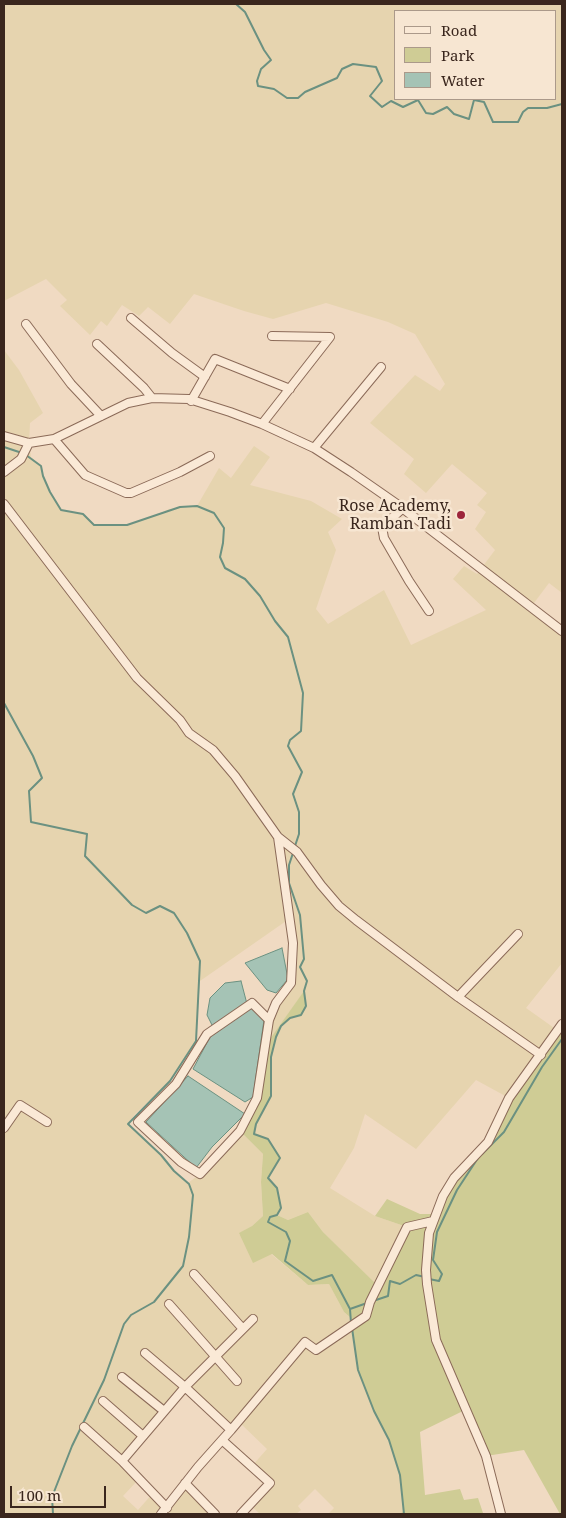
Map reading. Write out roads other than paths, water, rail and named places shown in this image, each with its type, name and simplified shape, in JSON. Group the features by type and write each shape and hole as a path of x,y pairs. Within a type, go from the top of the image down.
{"street":[{"path":"131,318 172,353 205,377"},
{"path":"26,324 49,352 71,384 101,416"},
{"path":"262,424 330,337 272,336"},
{"path":"97,344 144,388 152,398"},
{"path":"191,401 215,360 290,389"},
{"path":"314,448 381,367"},
{"path":"4,436 27,446 54,439 128,403 152,398 189,399 262,424 314,448 403,508 562,631"},
{"path":"54,439 85,475 126,493 131,493 180,472 210,456"},
{"path":"4,472 21,459 27,446"},
{"path":"4,504 137,678 180,720 189,733 213,750 235,776 278,837 297,852 339,906 458,997 541,1055"},
{"path":"403,508 382,527 384,538 405,575 429,611"},
{"path":"269,1020 252,1003 207,1034 176,1084 138,1122 181,1162 200,1174 240,1130 257,1098 269,1020 276,1003 292,983 293,943 278,837"},
{"path":"458,997 518,934"},
{"path":"501,1514 486,1456 436,1340 426,1270 429,1233 443,1196 454,1178 488,1142 509,1098 562,1024"},
{"path":"4,1128 20,1104 47,1122"},
{"path":"84,1427 122,1461 164,1511 185,1483 305,1342 316,1350 366,1316 370,1302 407,1227 433,1221"},
{"path":"194,1274 243,1329"},
{"path":"169,1304 237,1381"},
{"path":"122,1461 185,1387 253,1319"},
{"path":"145,1353 231,1430"},
{"path":"122,1377 164,1411"},
{"path":"103,1401 143,1436"},
{"path":"222,1440 270,1483 241,1514"},
{"path":"185,1483 216,1514"}],"water":[{"path":"282,948 288,979 276,993 267,990 245,963"},
{"path":"241,981 247,1004 213,1027 207,1015 210,998 225,983"},
{"path":"251,1008 264,1020 253,1097 245,1102 193,1069 210,1037"},
{"path":"188,1076 245,1114 212,1147 196,1168 146,1122"}],"waterway":[{"path":"236,4 245,12 271,60 261,69 257,81 258,86 274,89 287,98 298,98 305,92 337,78 342,69 353,64 376,67 382,81 370,96 382,107 391,101 403,107 418,100 426,113 433,114 447,107 454,114 469,119 474,100 484,102 493,122 518,122 523,112 528,108 547,108 562,104"},
{"path":"4,447 22,453"},
{"path":"26,455 41,466 50,492 61,510 83,514 94,525 127,525 180,507 197,506 214,513 224,528 220,557 225,568 245,579 260,596 275,621 288,637 303,693 301,731 290,740 288,746 302,772 293,794 299,812 299,834 295,846"},
{"path":"4,703 33,756 42,778 29,791 31,822 87,834 85,856 132,905 146,913 160,906 174,913 187,933 200,961 196,1041 170,1081 128,1124 189,1184 193,1195 189,1237 183,1266 154,1302 131,1315 124,1324 104,1380 72,1446 52,1497 53,1514"},
{"path":"293,853 289,865 289,883 300,915 304,959 300,967 307,981 304,991 306,1006 301,1015 290,1018 281,1026 276,1037 271,1057 271,1096 256,1124 254,1134 268,1139 280,1158 268,1178 277,1188 281,1208 277,1215 270,1217 268,1222 286,1232 290,1241 285,1261 313,1281 332,1275 350,1309"},
{"path":"482,1154 504,1132 542,1067 562,1039"},
{"path":"429,1279 439,1281 442,1274 433,1260 437,1232 457,1190 478,1158"},
{"path":"373,1301 388,1296 390,1281 400,1284 416,1275 425,1277"},
{"path":"351,1323 350,1309 367,1303"},
{"path":"352,1328 358,1370 374,1411 389,1440 400,1475 404,1514"}],"place":[{"name":"Rose Academy, Ramban Tadi","path":"461,515"}]}
